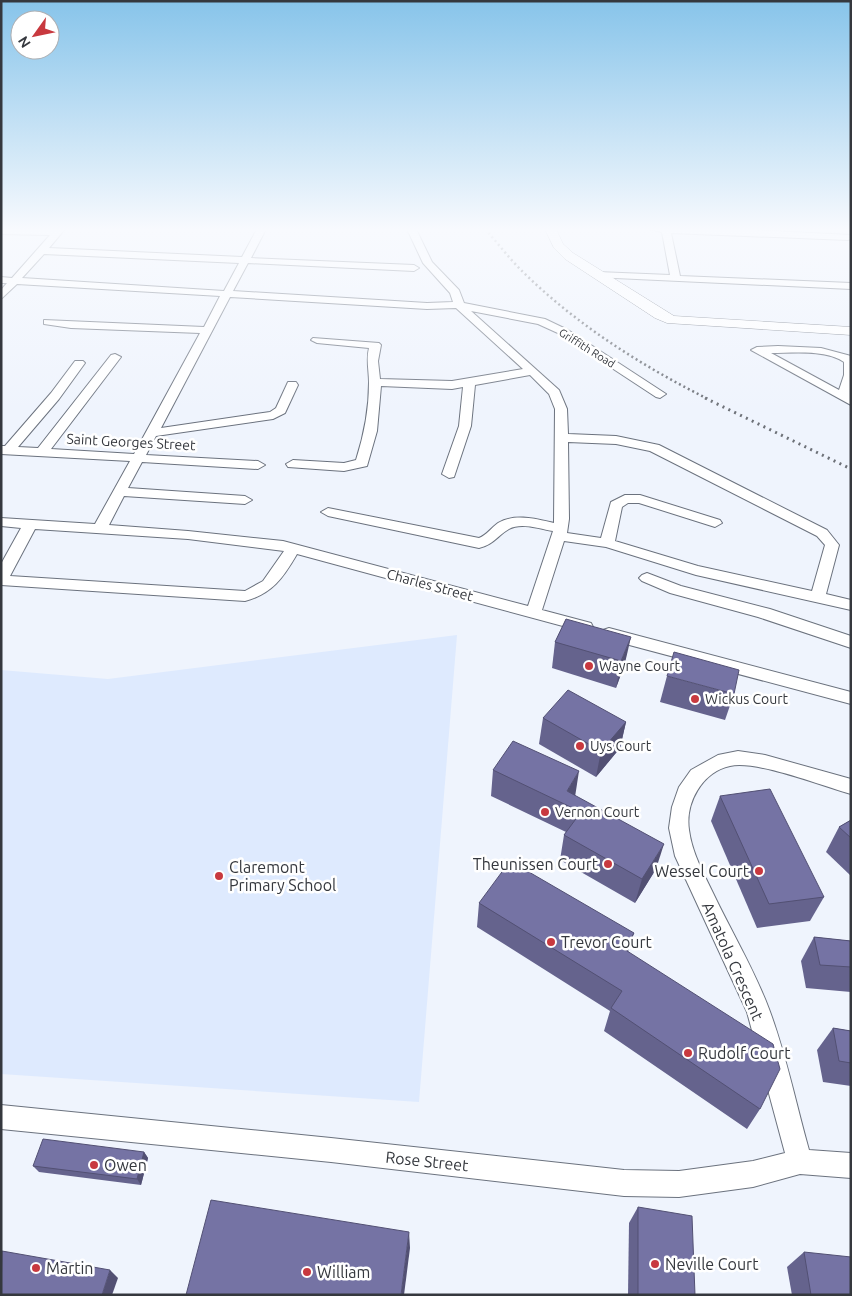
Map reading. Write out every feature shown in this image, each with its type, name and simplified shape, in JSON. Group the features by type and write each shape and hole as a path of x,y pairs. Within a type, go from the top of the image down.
{"street":[{"name":"Griffith Road","path":"153,289 426,306 459,304 528,317 552,326 660,394"},
{"path":"100,528 229,289"},
{"path":"453,289 459,304 549,386 558,400 561,409 563,498 559,532 534,613"},
{"path":"620,289 660,315 672,320 851,331"},
{"path":"48,322 71,325 207,330"},
{"path":"293,464 344,467 362,463 371,432 374,382 372,367 375,345 317,340"},
{"path":"752,350 827,352 845,356 850,361 847,399 752,350"},
{"path":"42,452 115,357"},
{"path":"5,450 56,396 79,363"},
{"path":"374,382 469,384 532,371"},
{"path":"450,474 465,426 469,384"},
{"path":"151,433 273,416 281,410 292,385"},
{"path":"561,438 620,439 644,443 668,453 822,533 832,545 818,597"},
{"name":"Saint Georges Street","path":"5,450 258,465"},
{"path":"119,492 245,500"},
{"path":"607,543 616,505 625,499 640,499 715,524"},
{"path":"328,512 478,543 490,540 504,526 515,522 607,543 696,570 851,605"},
{"name":"Charles Street","path":"1,522 239,540 293,549 851,698"},
{"path":"30,524 1,579 245,596 253,594 269,585 293,549"},
{"path":"647,578 675,591 765,614 824,636 851,642"},
{"name":"Amatola Crescent","path":"800,1162 758,1010 685,856 679,828 681,807 688,787 698,775 724,760 738,758 764,762 851,787"},
{"name":"Rose Street","path":"1,1117 341,1151 624,1183 679,1184 753,1174 800,1162 851,1166"}],"shaded area":[{"name":"Claremont Primary School","path":"457,635 419,1102 1,1074 1,670 108,679"}],"building":[{"path":"566,619 631,637 621,661 555,642"},
{"path":"674,652 739,670 734,694 667,676"},
{"path":"568,690 626,722 601,751 543,718"},
{"path":"513,741 579,771 567,791 664,844 642,879 564,835 581,812 493,770"},
{"path":"770,789 824,897 769,904 720,796"},
{"path":"851,820 851,838 839,827"},
{"path":"510,861 634,933 624,949 773,1044 780,1069 760,1109 611,1008 622,991 479,903"},
{"path":"814,937 851,941 851,967 820,965"},
{"path":"833,1028 851,1031 851,1063 839,1061"},
{"name":"Owen","path":"43,1139 144,1152 137,1179 33,1166"},
{"name":"William","path":"211,1200 409,1232 401,1295 186,1295"},
{"name":"Neville Court","path":"638,1207 692,1216 695,1295 638,1295"},
{"name":"Martin","path":"2,1251 110,1270 102,1295 1,1295"},
{"path":"804,1252 851,1257 851,1295 811,1295"}],"railway":[{"path":"542,289 609,342 658,372 708,399"},
{"path":"705,398 851,469"}],"place":[{"name":"Wayne Court","path":"589,666"},
{"name":"Wickus Court","path":"695,699"},
{"name":"Uys Court","path":"580,746"},
{"name":"Vernon Court","path":"545,812"},
{"name":"Theunissen Court","path":"608,864"},
{"name":"Wessel Court","path":"759,871"},
{"name":"Claremont Primary School","path":"219,876"},
{"name":"Trevor Court","path":"551,942"},
{"name":"Rudolf Court","path":"688,1053"},
{"name":"Owen","path":"94,1165"},
{"name":"Neville Court","path":"655,1264"},
{"name":"Martin","path":"36,1268"},
{"name":"William","path":"307,1272"}]}
